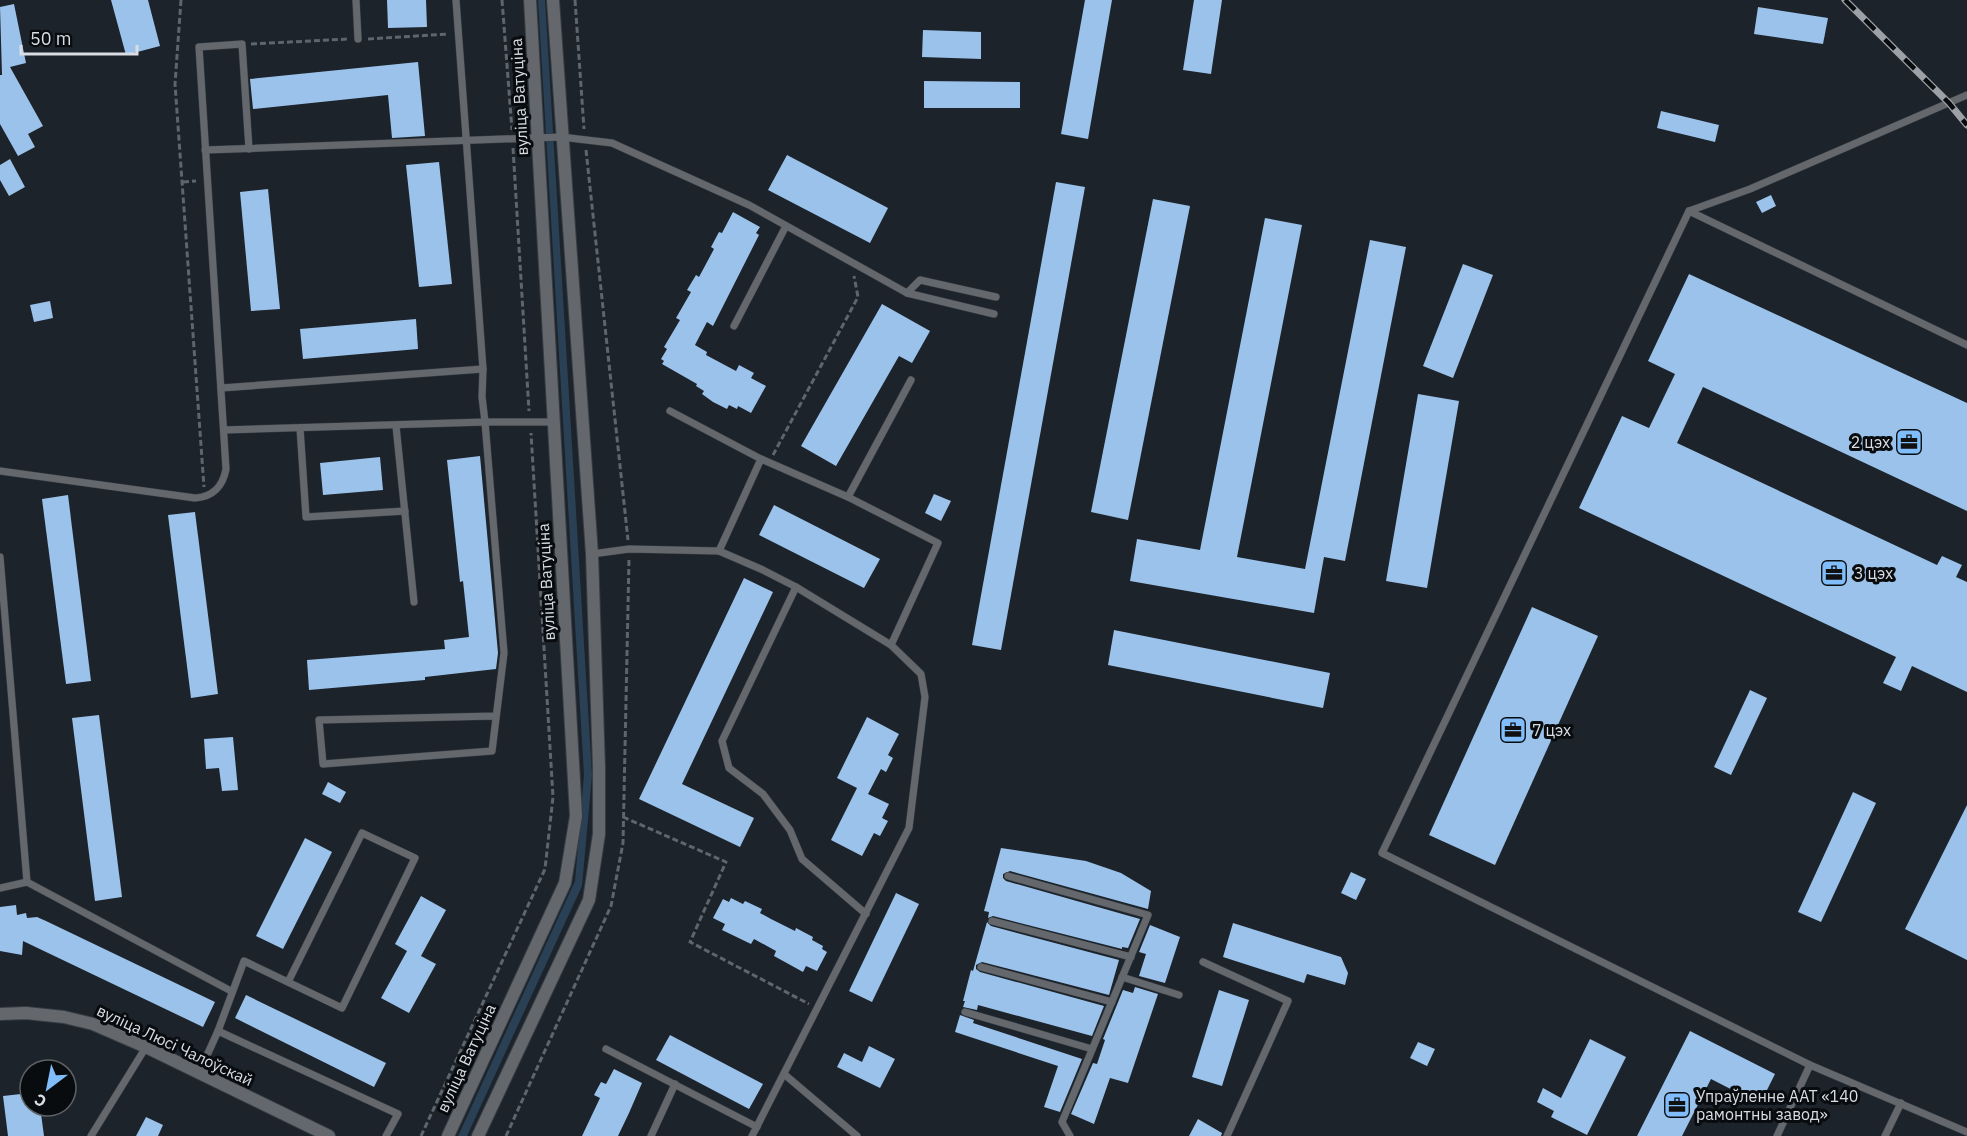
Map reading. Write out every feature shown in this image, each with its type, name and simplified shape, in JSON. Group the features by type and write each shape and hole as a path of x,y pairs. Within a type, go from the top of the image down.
{"street":[{"name":"вуліца Ватуціна","path":"447,1136 566,883 574,827 575,804 530,0"},
{"path":"478,1136 589,900 599,834 592,554 553,0"},
{"name":"вуліца Люсі Чалоўскай","path":"0,1014 26,1013 64,1017 93,1024 146,1047 329,1136"}],"lane":[{"path":"356,0 358,39"},
{"path":"456,0 483,369 482,397 504,654 492,751 323,764 320,720 496,716"},
{"path":"0,471 183,497 204,498 219,488 226,469 199,47 242,44 249,149"},
{"path":"1967,95 1750,189 1689,211 1383,853 1810,1065 1967,1132"},
{"path":"205,150 561,137 612,143 749,205 907,293 994,314"},
{"path":"1689,211 1967,345"},
{"path":"734,326 786,226"},
{"path":"907,293 920,280 996,297"},
{"path":"221,388 483,369"},
{"path":"848,497 911,380"},
{"path":"670,411 769,463 848,497 938,543 891,645"},
{"path":"224,430 553,422"},
{"path":"396,426 414,602"},
{"path":"300,428 306,517 405,511"},
{"path":"719,551 761,459"},
{"path":"592,554 629,549 719,551 764,570 796,587 891,645 921,674 925,697 909,828 752,1136"},
{"path":"0,557 27,882"},
{"path":"796,587 722,741 729,768 763,794 790,830 802,860 866,914"},
{"path":"199,1073 218,1031 244,961 342,1008 415,858 362,833 288,982"},
{"path":"1008,876 1148,915 1062,1122 1070,1136"},
{"path":"0,888 27,882 231,991"},
{"path":"992,921 1131,957"},
{"path":"1203,962 1288,1001 1227,1136"},
{"path":"981,968 1112,1002"},
{"path":"1122,977 1179,995"},
{"path":"965,1012 1092,1049"},
{"path":"218,1031 398,1114 387,1136"},
{"path":"92,1136 146,1047"},
{"path":"606,1049 757,1127"},
{"path":"1777,1136 1810,1065"},
{"path":"784,1074 858,1136"},
{"path":"651,1136 675,1084"},
{"path":"1885,1136 1901,1103"}],"path":[{"path":"181,0 175,84 204,498"},
{"path":"421,1136 545,869 554,797 513,140 502,0"},
{"path":"769,463 777,444 858,297 852,263"},
{"path":"623,817 726,862 690,942 818,1008"}],"shaded area":[{"path":"538,0 545,0 592,775 582,886 467,1136 458,1136 575,881 584,775"}],"building":[{"path":"111,0 148,0 160,46 126,55"},
{"path":"387,0 426,0 427,27 388,28"},
{"path":"1085,0 1112,0 1088,139 1061,134"},
{"path":"1194,0 1222,0 1211,74 1183,70"},
{"path":"14,4 26,63 10,67 43,126 28,134 35,147 18,156 0,124 0,75 2,75 0,7"},
{"path":"1758,7 1828,18 1823,44 1754,34"},
{"path":"923,30 981,32 981,59 922,57"},
{"path":"418,62 425,136 392,138 388,95 253,109 250,79"},
{"path":"924,81 1020,82 1020,108 924,108"},
{"path":"1661,111 1719,125 1715,142 1657,128"},
{"path":"787,155 888,208 870,243 768,190"},
{"path":"10,159 25,187 9,196 0,180 0,165"},
{"path":"439,162 452,284 419,287 406,165"},
{"path":"1056,182 1085,187 1001,650 972,645"},
{"path":"268,189 280,309 251,311 240,192"},
{"path":"1771,195 1776,206 1762,213 1756,202"},
{"path":"1153,199 1190,206 1128,520 1091,512"},
{"path":"733,212 760,227 756,233 759,235 713,326 707,322 695,345 707,352 706,355 736,371 739,365 754,373 751,378 766,386 751,413 738,406 737,409 729,405 727,409 713,402 702,394 704,391 696,386 697,384 662,364 664,361 661,359 667,349 664,347 680,320 676,318 691,292 687,290 696,275 699,277 714,249 711,247 719,232 722,233"},
{"path":"1265,218 1302,225 1237,557 1305,569 1370,240 1406,247 1345,561 1324,557 1314,613 1130,581 1137,539 1200,550"},
{"path":"1463,264 1493,275 1453,378 1423,366"},
{"path":"1689,274 1967,403 1967,511 1703,387 1677,443 1937,565 1942,556 1962,565 1956,577 1967,582 1967,692 1912,666 1901,691 1883,683 1896,657 1579,508 1622,416 1649,428 1675,374 1648,361"},
{"path":"50,301 53,318 34,322 30,305"},
{"path":"882,304 930,331 912,363 899,356 836,466 801,446"},
{"path":"416,319 418,349 303,359 300,329"},
{"path":"1418,394 1459,401 1427,588 1386,581"},
{"path":"480,456 498,653 496,669 425,677 425,680 309,690 307,660 445,649 444,640 469,637 463,581 460,582 447,460"},
{"path":"380,457 383,490 323,495 320,463"},
{"path":"934,494 951,501 941,521 925,513"},
{"path":"68,495 91,681 66,684 42,499"},
{"path":"774,505 880,559 864,588 759,535"},
{"path":"195,512 218,694 191,698 168,515"},
{"path":"744,578 773,592 682,784 754,818 740,847 639,799"},
{"path":"1532,607 1598,636 1495,865 1429,835"},
{"path":"1114,630 1330,673 1323,708 1108,665"},
{"path":"1750,690 1767,698 1731,775 1714,767"},
{"path":"99,715 122,897 95,901 72,718"},
{"path":"867,717 899,734 888,755 893,758 886,772 881,769 868,794 889,804 882,818 888,821 880,836 874,833 862,856 831,840 857,788 837,778"},
{"path":"233,737 238,790 222,791 219,768 206,769 204,739"},
{"path":"328,782 346,792 340,803 322,794"},
{"path":"1853,792 1876,803 1821,922 1798,912"},
{"path":"1967,805 1967,960 1905,929"},
{"path":"305,838 332,852 283,949 256,936"},
{"path":"1001,848 1086,861 1121,873 1151,891 1148,909 1010,871 1003,874 1006,881 1140,919 1128,948 1122,947 1122,949 993,916 988,918 989,912 984,911"},
{"path":"1351,872 1366,879 1356,900 1341,893"},
{"path":"896,893 919,904 872,1002 849,991"},
{"path":"421,896 446,910 421,956 436,964 409,1013 381,998 407,951 395,944"},
{"path":"731,898 743,904 745,901 762,909 760,913 795,931 796,928 813,937 812,940 823,946 822,949 827,952 817,971 806,966 803,972 774,956 776,951 754,939 751,944 722,930 725,924 713,918 723,899 729,902"},
{"path":"16,905 17,915 26,913 27,918 37,917 215,1002 203,1027 23,941 22,955 0,951 0,907"},
{"path":"987,922 991,926 1119,960 1109,995 982,962 976,965 976,969 980,972 1104,1006 1092,1036 978,1005 977,1010 963,1007 971,970 973,971"},
{"path":"1233,923 1341,957 1348,973 1345,985 1307,974 1304,983 1223,957"},
{"path":"1150,925 1180,937 1165,983 1139,976 1146,954 1139,952"},
{"path":"1135,987 1158,994 1128,1083 1110,1078 1094,1124 1071,1114 1093,1063 1097,1064 1105,1040 1103,1039 1123,990 1133,993"},
{"path":"1219,990 1249,1000 1222,1086 1192,1077"},
{"path":"246,995 386,1063 374,1087 235,1018"},
{"path":"960,1015 974,1020 973,1023 1082,1059 1060,1112 1044,1107 1058,1066 955,1032"},
{"path":"1690,1031 1775,1074 1760,1104 1711,1079 1682,1136 1637,1136"},
{"path":"670,1035 763,1084 749,1109 656,1060"},
{"path":"1590,1039 1626,1057 1587,1135 1551,1117 1554,1111 1537,1102 1543,1088 1561,1098"},
{"path":"1418,1042 1435,1049 1427,1066 1410,1058"},
{"path":"869,1046 895,1059 880,1088 837,1067 844,1053 862,1062"},
{"path":"614,1069 642,1083 629,1113 618,1136 582,1136 600,1098 594,1095 601,1082 606,1084"},
{"path":"18,1094 18,1118 42,1118 44,1136 8,1136 3,1096"},
{"path":"146,1117 163,1125 158,1136 136,1136"},
{"path":"1198,1119 1222,1133 1221,1136 1189,1136"}],"railway":[{"path":"1845,0 1949,103 1967,125"}],"place":[{"name":"2 цэх","path":"1909,442"},
{"name":"3 цэх","path":"1834,573"},
{"name":"7 цэх","path":"1513,730"},
{"name":"Упраўленне ААТ «140 рамонтны завод»","path":"1677,1105"}]}
